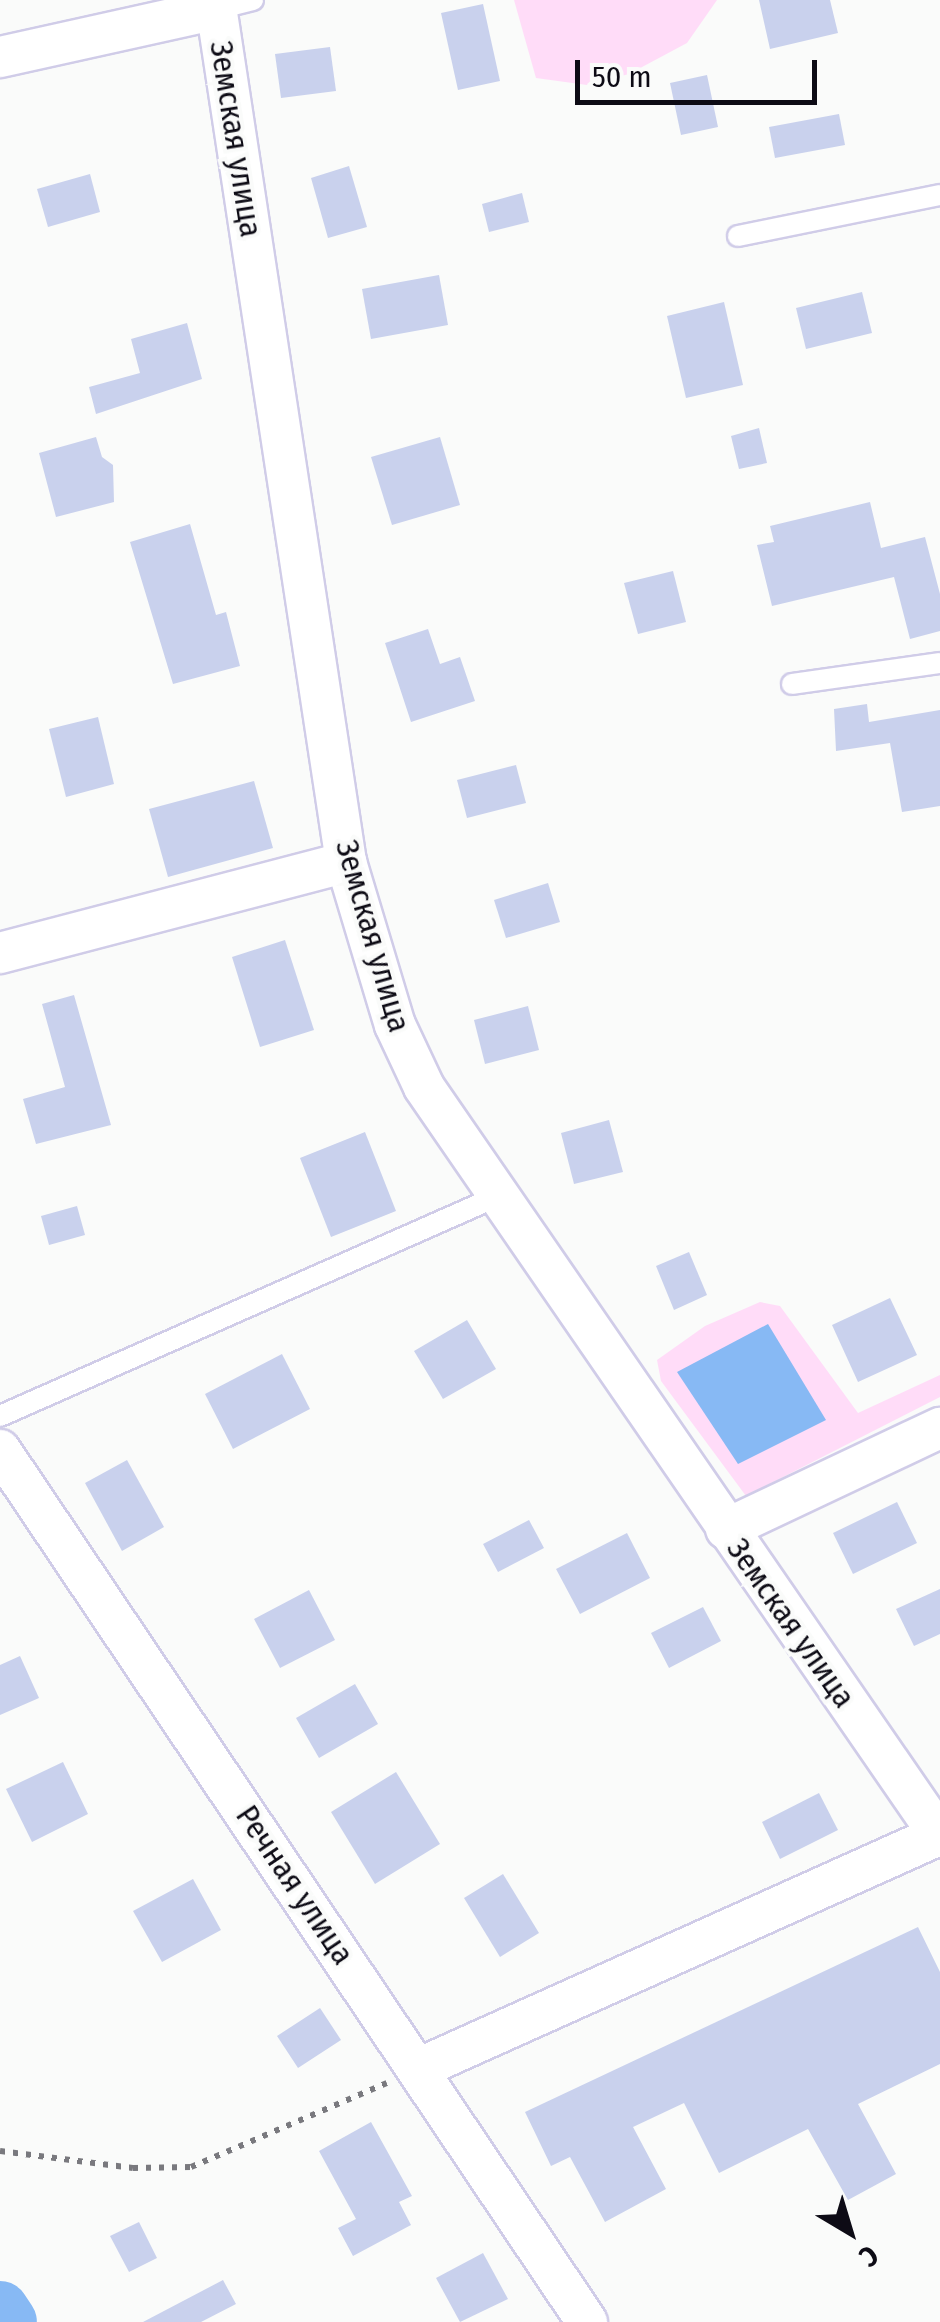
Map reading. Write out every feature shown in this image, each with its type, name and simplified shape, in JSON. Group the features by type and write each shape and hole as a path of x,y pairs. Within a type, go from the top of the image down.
{"street":[{"path":"0,57 228,3"},
{"name":"Земская улица","path":"228,3 346,862 395,1025 424,1087 939,1836"},
{"path":"0,953 346,862"},
{"path":"726,1529 940,1428"},
{"name":"Речная улица","path":"0,1450 420,2068 587,2322"},
{"path":"420,2068 939,1836"}],"lane":[{"path":"738,236 940,195"},
{"path":"792,684 940,663"},
{"path":"0,1416 498,1196"}],"path":[{"path":"0,2151 133,2168 191,2168 420,2068"}],"shaded area":[{"path":"514,0 717,0 687,43 629,74 587,85 536,78"},
{"path":"760,1302 780,1306 858,1413 940,1375 940,1397 746,1496 661,1381 657,1360 705,1326"}],"water":[{"path":"768,1324 826,1420 738,1464 677,1372"}],"building":[{"path":"759,0 830,0 838,33 770,49"},
{"path":"483,4 500,81 458,90 441,13"},
{"path":"330,47 336,91 281,98 275,54"},
{"path":"707,75 718,127 681,135 670,83"},
{"path":"839,114 845,145 775,158 769,127"},
{"path":"349,166 367,227 328,238 311,178"},
{"path":"90,174 100,212 48,227 37,189"},
{"path":"522,193 529,222 489,232 482,204"},
{"path":"439,275 448,325 371,339 362,289"},
{"path":"862,292 872,333 806,349 796,308"},
{"path":"724,302 743,385 686,398 667,316"},
{"path":"187,323 202,379 96,414 89,387 140,373 131,339"},
{"path":"759,428 767,463 739,469 731,436"},
{"path":"96,437 102,457 113,465 114,502 56,517 39,453"},
{"path":"440,437 460,505 392,525 371,457"},
{"path":"870,502 881,548 925,537 940,594 940,631 910,639 894,577 772,606 757,545 774,542 770,526"},
{"path":"190,524 216,615 226,612 240,666 173,684 130,542"},
{"path":"673,571 686,622 638,634 624,583"},
{"path":"428,629 440,664 460,657 475,701 411,722 385,643"},
{"path":"867,704 869,722 940,710 940,806 902,812 890,743 836,751 834,709"},
{"path":"98,717 114,784 66,797 49,729"},
{"path":"516,765 526,803 467,818 457,780"},
{"path":"254,781 273,848 168,877 149,809"},
{"path":"548,883 560,922 506,938 494,900"},
{"path":"285,940 314,1030 260,1047 232,957"},
{"path":"74,995 111,1125 36,1144 23,1099 65,1087 42,1004"},
{"path":"528,1006 539,1050 485,1064 474,1020"},
{"path":"609,1120 623,1172 574,1184 561,1133"},
{"path":"365,1132 396,1211 331,1237 300,1158"},
{"path":"77,1206 85,1235 49,1245 41,1216"},
{"path":"689,1252 707,1295 674,1310 656,1266"},
{"path":"890,1298 917,1355 858,1382 832,1325"},
{"path":"467,1320 496,1369 443,1399 414,1351"},
{"path":"282,1354 310,1409 233,1449 205,1394"},
{"path":"127,1460 164,1527 122,1551 85,1483"},
{"path":"897,1502 917,1543 853,1574 833,1533"},
{"path":"529,1520 544,1548 498,1572 483,1544"},
{"path":"627,1533 650,1578 580,1614 556,1569"},
{"path":"940,1589 940,1634 914,1646 896,1609"},
{"path":"309,1590 335,1640 280,1668 254,1619"},
{"path":"703,1607 721,1641 669,1668 651,1633"},
{"path":"20,1656 39,1698 0,1715 0,1665"},
{"path":"355,1684 378,1724 319,1758 296,1718"},
{"path":"63,1762 88,1814 32,1842 6,1789"},
{"path":"396,1772 440,1844 375,1884 331,1812"},
{"path":"819,1793 838,1830 780,1859 762,1822"},
{"path":"503,1874 539,1933 500,1957 464,1898"},
{"path":"193,1879 221,1930 162,1962 133,1911"},
{"path":"918,1927 940,1972 940,2064 858,2104 896,2174 848,2200 808,2129 719,2173 684,2103 633,2127 666,2189 605,2222 570,2157 551,2166 525,2112"},
{"path":"320,2008 341,2040 298,2068 277,2036"},
{"path":"371,2122 412,2196 399,2202 411,2225 353,2256 338,2228 356,2219 319,2151"},
{"path":"139,2222 157,2258 129,2272 110,2236"},
{"path":"483,2253 508,2299 460,2322 436,2278"},
{"path":"223,2280 236,2304 201,2322 143,2322"}],"waterway":[{"path":"0,2310 8,2322"}]}
